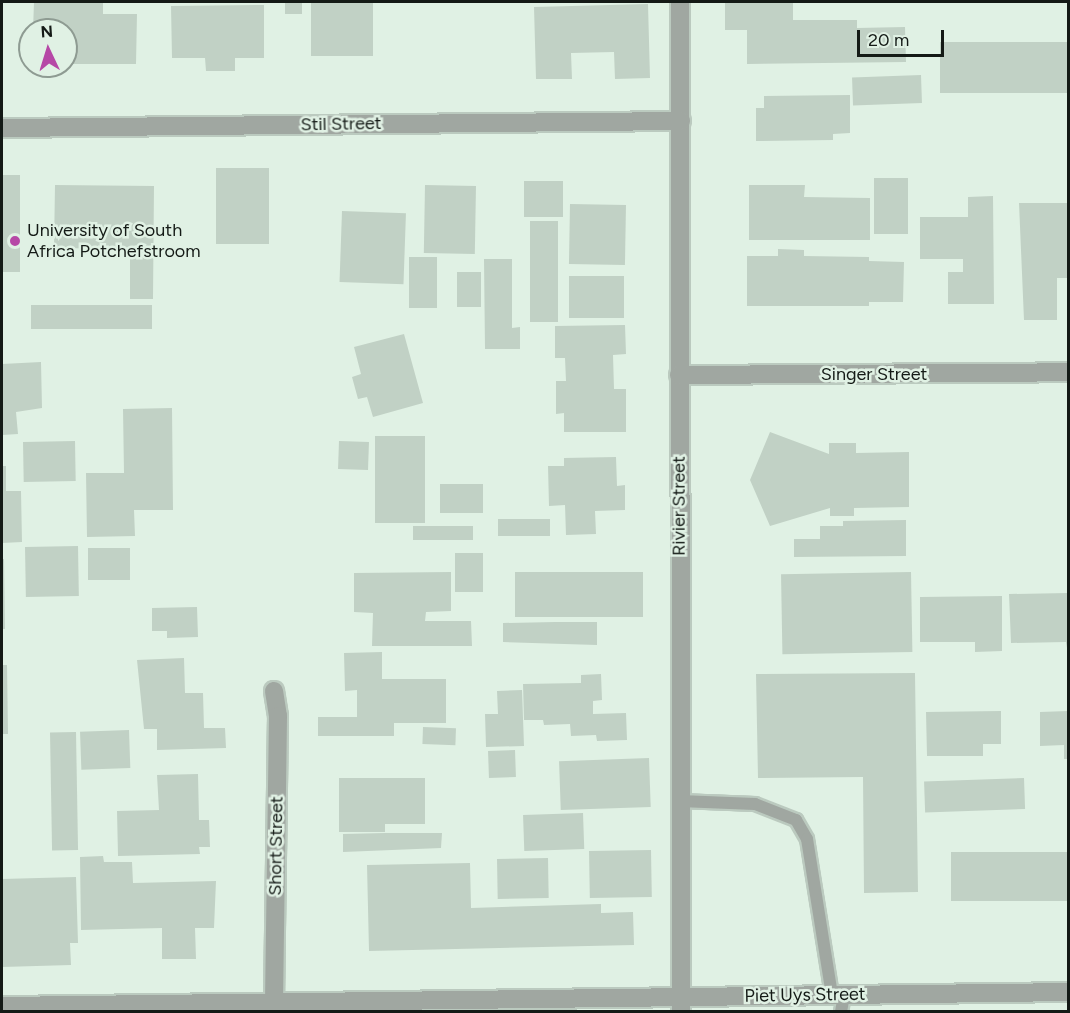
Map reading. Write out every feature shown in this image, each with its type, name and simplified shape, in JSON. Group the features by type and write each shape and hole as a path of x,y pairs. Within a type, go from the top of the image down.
{"street":[{"name":"Rivier Street","path":"680,2 681,1004"},
{"name":"Stil Street","path":"2,128 681,121"},
{"name":"Singer Street","path":"679,375 1068,372"},
{"name":"Short Street","path":"274,691 278,716 274,1002"},
{"name":"Piet Uys Street","path":"2,1006 274,1002 681,1004 1068,992"}],"lane":[{"path":"680,801 755,804 796,820 807,839 839,1000"}],"building":[{"path":"34,2 103,2 103,14 137,14 136,64 78,64 78,18 33,18"},
{"path":"285,2 302,2 302,14 285,14"},
{"path":"311,2 373,2 373,56 311,56"},
{"path":"725,3 793,3 793,20 857,20 857,28 905,27 906,62 747,64 747,30 725,30"},
{"path":"648,4 650,78 615,79 614,52 571,53 572,79 536,79 534,7"},
{"path":"264,5 264,58 235,58 235,71 206,71 205,58 172,58 171,6"},
{"path":"940,42 1068,42 1068,93 940,93"},
{"path":"921,75 922,103 853,105 852,77"},
{"path":"850,95 850,133 833,134 833,140 756,141 756,108 764,108 764,96"},
{"path":"216,168 269,168 269,244 216,244"},
{"path":"2,175 20,175 20,272 2,272"},
{"path":"874,178 908,178 908,234 874,234"},
{"path":"524,181 563,181 563,217 524,217"},
{"path":"55,185 154,186 153,299 130,299 130,249 54,248"},
{"path":"425,185 476,186 475,254 424,253"},
{"path":"749,185 805,185 804,197 870,198 870,240 749,240"},
{"path":"993,196 994,304 948,304 948,272 963,272 963,259 920,259 920,217 968,217 968,197"},
{"path":"1019,203 1068,203 1068,278 1057,278 1057,320 1024,320"},
{"path":"570,204 626,205 625,265 569,264"},
{"path":"342,211 406,213 403,284 340,282"},
{"path":"530,221 558,221 558,322 530,322"},
{"path":"778,249 804,250 804,256 869,257 869,261 904,262 903,302 869,302 869,306 747,306 747,256 778,256"},
{"path":"409,257 437,257 437,308 409,308"},
{"path":"484,259 512,259 512,328 520,327 520,349 485,349"},
{"path":"457,272 481,272 481,307 457,307"},
{"path":"569,276 624,276 624,318 569,318"},
{"path":"31,305 152,305 152,329 31,329"},
{"path":"625,325 626,354 613,355 614,389 626,389 626,432 564,432 564,413 556,414 556,381 566,381 565,358 555,358 555,326"},
{"path":"404,334 423,403 373,417 367,397 358,399 352,377 361,374 354,347"},
{"path":"41,362 42,408 16,412 18,434 2,435 2,364"},
{"path":"172,408 173,510 134,510 135,536 87,537 86,473 124,473 123,409"},
{"path":"770,432 829,454 829,443 856,443 856,453 909,452 909,507 854,508 854,516 830,516 830,508 770,526 750,480"},
{"path":"375,436 425,436 425,523 375,523"},
{"path":"75,441 76,481 24,482 23,442"},
{"path":"339,441 369,442 368,470 338,469"},
{"path":"616,457 617,486 625,485 625,510 595,511 596,534 566,535 565,505 549,506 548,466 564,466 564,458"},
{"path":"2,466 6,466 6,491 21,491 22,542 2,543"},
{"path":"440,484 483,484 483,513 440,513"},
{"path":"498,519 550,519 550,536 498,536"},
{"path":"906,520 906,556 794,557 794,539 820,539 820,526 843,526 843,521"},
{"path":"413,526 473,526 473,540 413,540"},
{"path":"78,546 79,596 26,597 25,547"},
{"path":"88,548 130,548 130,580 88,580"},
{"path":"455,553 483,553 483,592 455,592"},
{"path":"2,559 4,559 5,629 2,629"},
{"path":"451,572 451,611 426,612 425,621 471,621 472,646 372,646 373,613 354,612 354,573"},
{"path":"515,572 643,572 643,617 515,617"},
{"path":"911,572 912,652 782,654 781,574"},
{"path":"1068,593 1068,654 1066,642 1011,643 1009,594"},
{"path":"1002,596 1002,651 975,652 975,642 920,642 920,597"},
{"path":"197,607 198,637 167,638 167,631 152,631 152,608"},
{"path":"597,622 597,645 503,642 503,623"},
{"path":"382,652 382,679 446,679 446,723 394,723 394,736 318,736 318,717 357,717 357,690 345,691 344,653"},
{"path":"184,658 185,693 203,693 204,728 225,728 226,748 157,750 157,729 144,729 137,660"},
{"path":"2,665 7,665 8,734 2,734"},
{"path":"915,673 918,892 864,893 863,777 758,778 756,674"},
{"path":"601,674 602,700 593,701 593,714 626,713 627,740 597,741 596,735 571,736 570,724 544,725 543,720 524,720 523,684 581,683 581,675"},
{"path":"522,690 524,746 486,747 485,714 498,714 497,691"},
{"path":"1001,711 1001,744 983,744 983,756 927,756 926,712"},
{"path":"1068,711 1068,759 1064,759 1064,745 1040,746 1040,712"},
{"path":"423,727 456,728 455,745 422,744"},
{"path":"129,730 130,768 81,770 80,732"},
{"path":"50,732 76,732 78,850 52,850"},
{"path":"515,750 516,777 489,778 488,751"},
{"path":"649,758 651,807 561,810 559,761"},
{"path":"198,774 199,820 209,820 210,847 199,847 200,854 118,856 117,811 159,810 157,775"},
{"path":"339,778 425,778 425,824 385,824 385,832 339,832"},
{"path":"1024,778 1025,809 925,812 924,781"},
{"path":"583,813 584,849 524,851 523,815"},
{"path":"442,833 441,848 343,852 343,834"},
{"path":"651,850 652,897 590,898 589,851"},
{"path":"951,852 1068,852 1068,901 951,901"},
{"path":"103,856 104,862 132,862 133,883 216,881 214,928 195,928 196,959 162,959 162,928 81,930 80,857"},
{"path":"548,858 549,898 498,899 497,859"},
{"path":"470,863 471,908 601,904 601,913 633,912 634,945 369,951 367,865"},
{"path":"76,877 78,943 70,943 71,965 2,967 2,879"}],"place":[{"name":"University of South Africa Potchefstroom","path":"15,241"}]}
